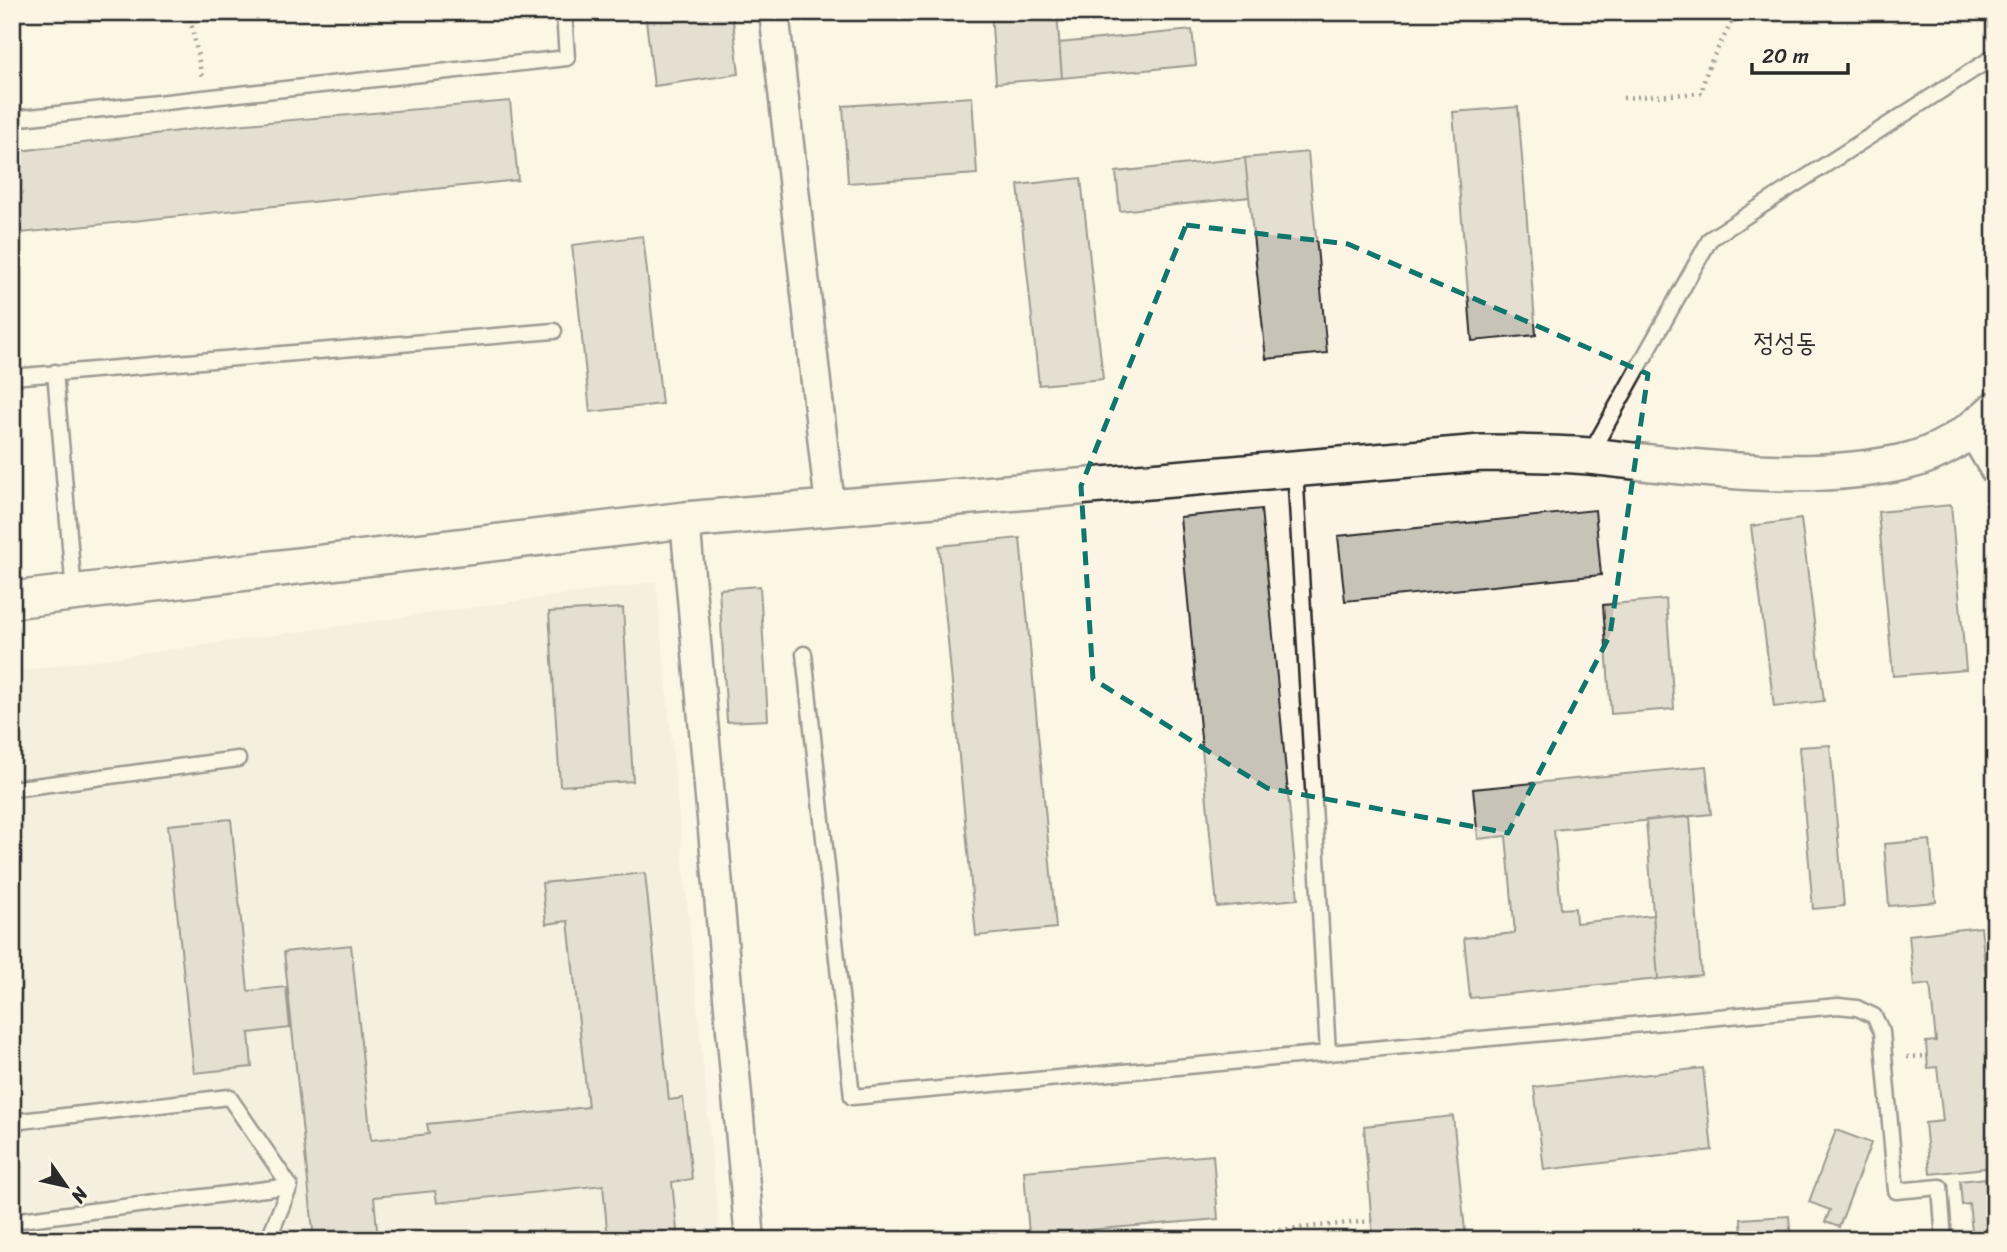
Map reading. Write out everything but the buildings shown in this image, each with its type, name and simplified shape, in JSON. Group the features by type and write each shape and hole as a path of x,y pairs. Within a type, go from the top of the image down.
{"street":[{"path":"774,12 830,506"},
{"path":"12,600 685,520 1482,453 1588,456 1654,466 1797,472 1909,461 1946,446 1983,421 1995,470"},
{"path":"685,520 750,1240"}],"lane":[{"path":"12,119 567,58 564,12"},
{"path":"1588,456 1710,239 1995,56"},
{"path":"12,377 554,331"},
{"path":"54,372 74,592"},
{"path":"1295,468 1328,1053"},
{"path":"804,653 852,1097 1839,1006 1857,1008 1874,1016 1882,1032 1896,1191 1940,1187 1944,1240"},
{"path":"12,789 238,759"},
{"path":"12,1122 229,1097 290,1186"},
{"path":"12,1221 290,1186"},
{"path":"268,1240 290,1186"}],"path":[{"path":"190,12 205,97"},
{"path":"1623,98 1702,93 1704,71 1725,41 1736,12"},
{"path":"1175,1240 1371,1221"}],"highlighted area":[{"path":"1186,225 1348,244 1648,374 1610,635 1508,833 1267,788 1093,679 1081,486"}],"shaded area":[{"path":"656,582 720,1240 12,1240 12,672"}],"district":[{"name":"정성동","path":"1785,342"}]}
